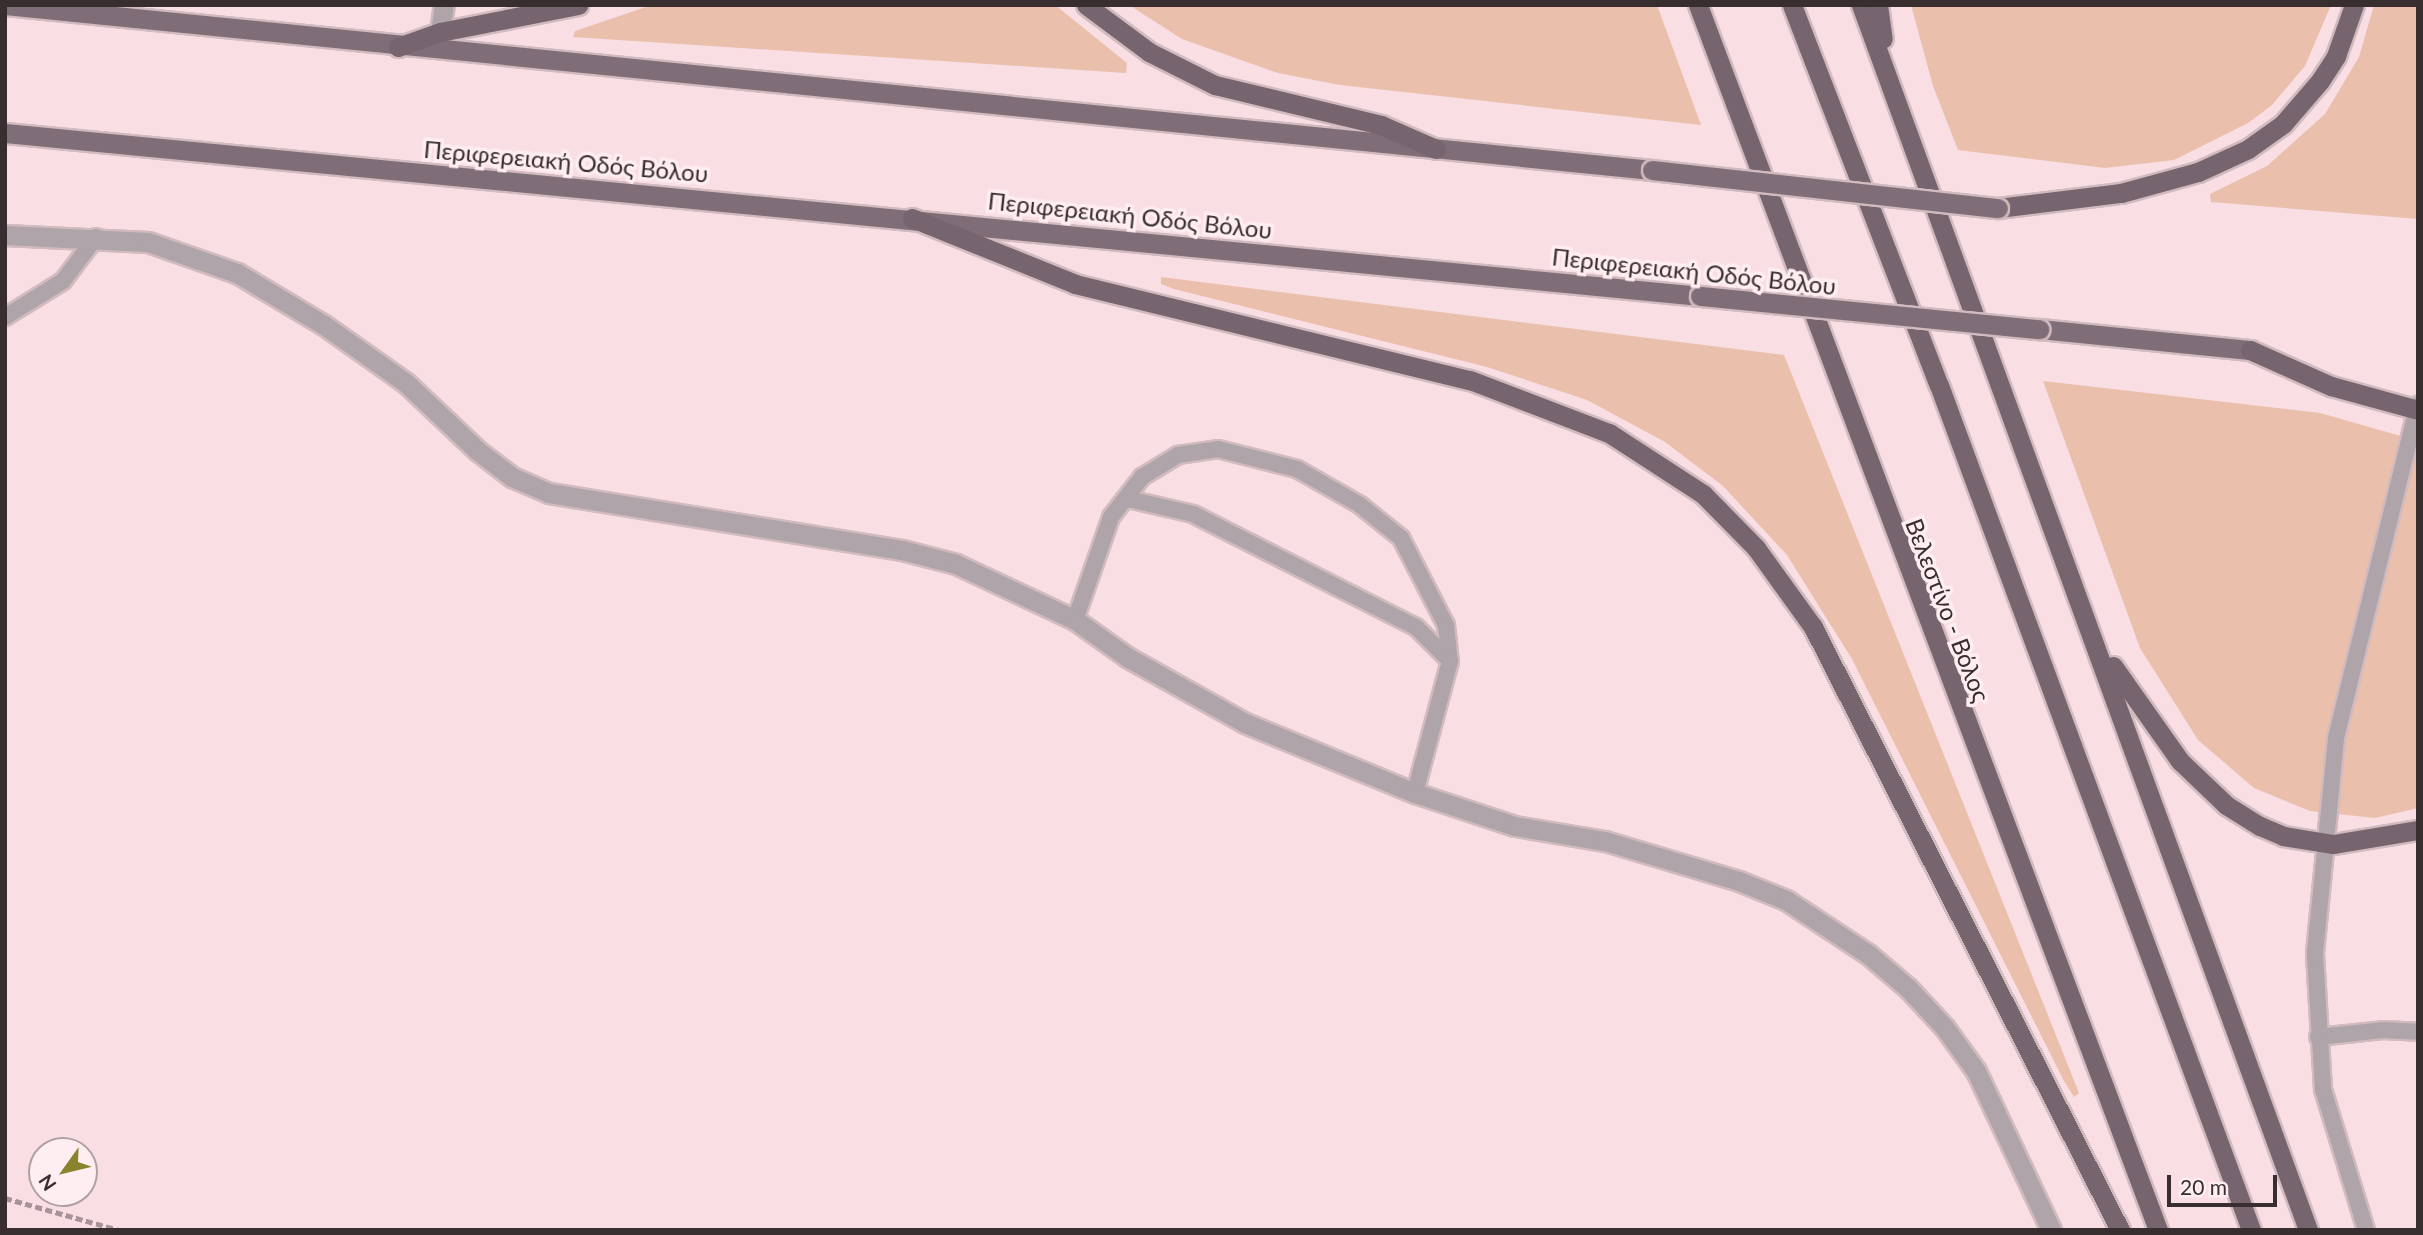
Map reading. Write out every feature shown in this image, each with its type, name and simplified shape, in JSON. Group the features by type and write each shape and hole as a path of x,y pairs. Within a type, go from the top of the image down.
{"highway":[{"path":"398,47 440,32 578,5"},
{"path":"1086,5 1149,52 1215,85 1381,125 1436,149"},
{"name":"Βελεστίνο - Βόλος","path":"1698,5 2158,1230"},
{"path":"1792,5 1939,385 2251,1230"},
{"path":"1861,5 2308,1230"},
{"path":"1878,5 1892,85"},
{"path":"1997,208 2089,199 2134,190 2198,172 2248,149 2283,124 2320,81 2336,56 2354,5"},
{"path":"912,218 1074,284 1470,380 1609,433 1703,494 1755,548 1813,627 2120,1230"},
{"path":"2250,350 2331,386 2417,408"},
{"path":"2086,619 2136,703 2202,785 2260,826 2313,843 2353,843 2418,830"}],"main road":[{"path":"5,5 398,47 1652,170 1997,208"},
{"name":"Περιφερειακή Οδός Βόλου","path":"5,133 912,218 2250,350"}],"street":[{"path":"440,32 444,5"},
{"path":"5,235 96,237 148,242 237,273 324,325 406,383 486,458 512,477 549,493 902,550 956,564 1075,620 1127,657 1245,723 1415,793 1515,826 1605,841 1739,881 1828,924 1908,988 1945,1028 1976,1071 2052,1230"}],"lane":[{"path":"5,317 63,281 96,237"},
{"path":"2366,1230 2323,1089 2318,1037 2313,843 2417,408"},
{"path":"1075,620 1111,517 1128,499 1142,477 1178,455 1219,449 1297,469 1360,505 1401,538 1446,625 1450,661 1415,793"},
{"path":"1128,499 1193,514 1416,626 1450,661"},
{"path":"2318,1037 2383,1030 2418,1032"}],"path":[{"path":"5,1198 119,1230"}],"shaded area":[{"path":"652,5 1055,5 1127,63 1126,73 573,37 575,31"},
{"path":"1129,5 1657,5 1701,125 1340,85 1278,73 1182,39"},
{"path":"1911,5 2331,5 2305,66 2272,105 2248,123 2174,160 2105,168 1958,150 1933,86"},
{"path":"2374,5 2418,5 2418,219 2211,202 2210,194 2267,166 2325,114 2359,57"},
{"path":"1161,277 1784,355 2079,1093 2074,1097 2064,1081 1852,659 1787,555 1723,486 1665,442 1587,400 1487,367 1174,289 1161,284"},
{"path":"2043,381 2320,413 2418,441 2418,808 2375,818 2310,811 2254,788 2198,740 2140,648"}]}
